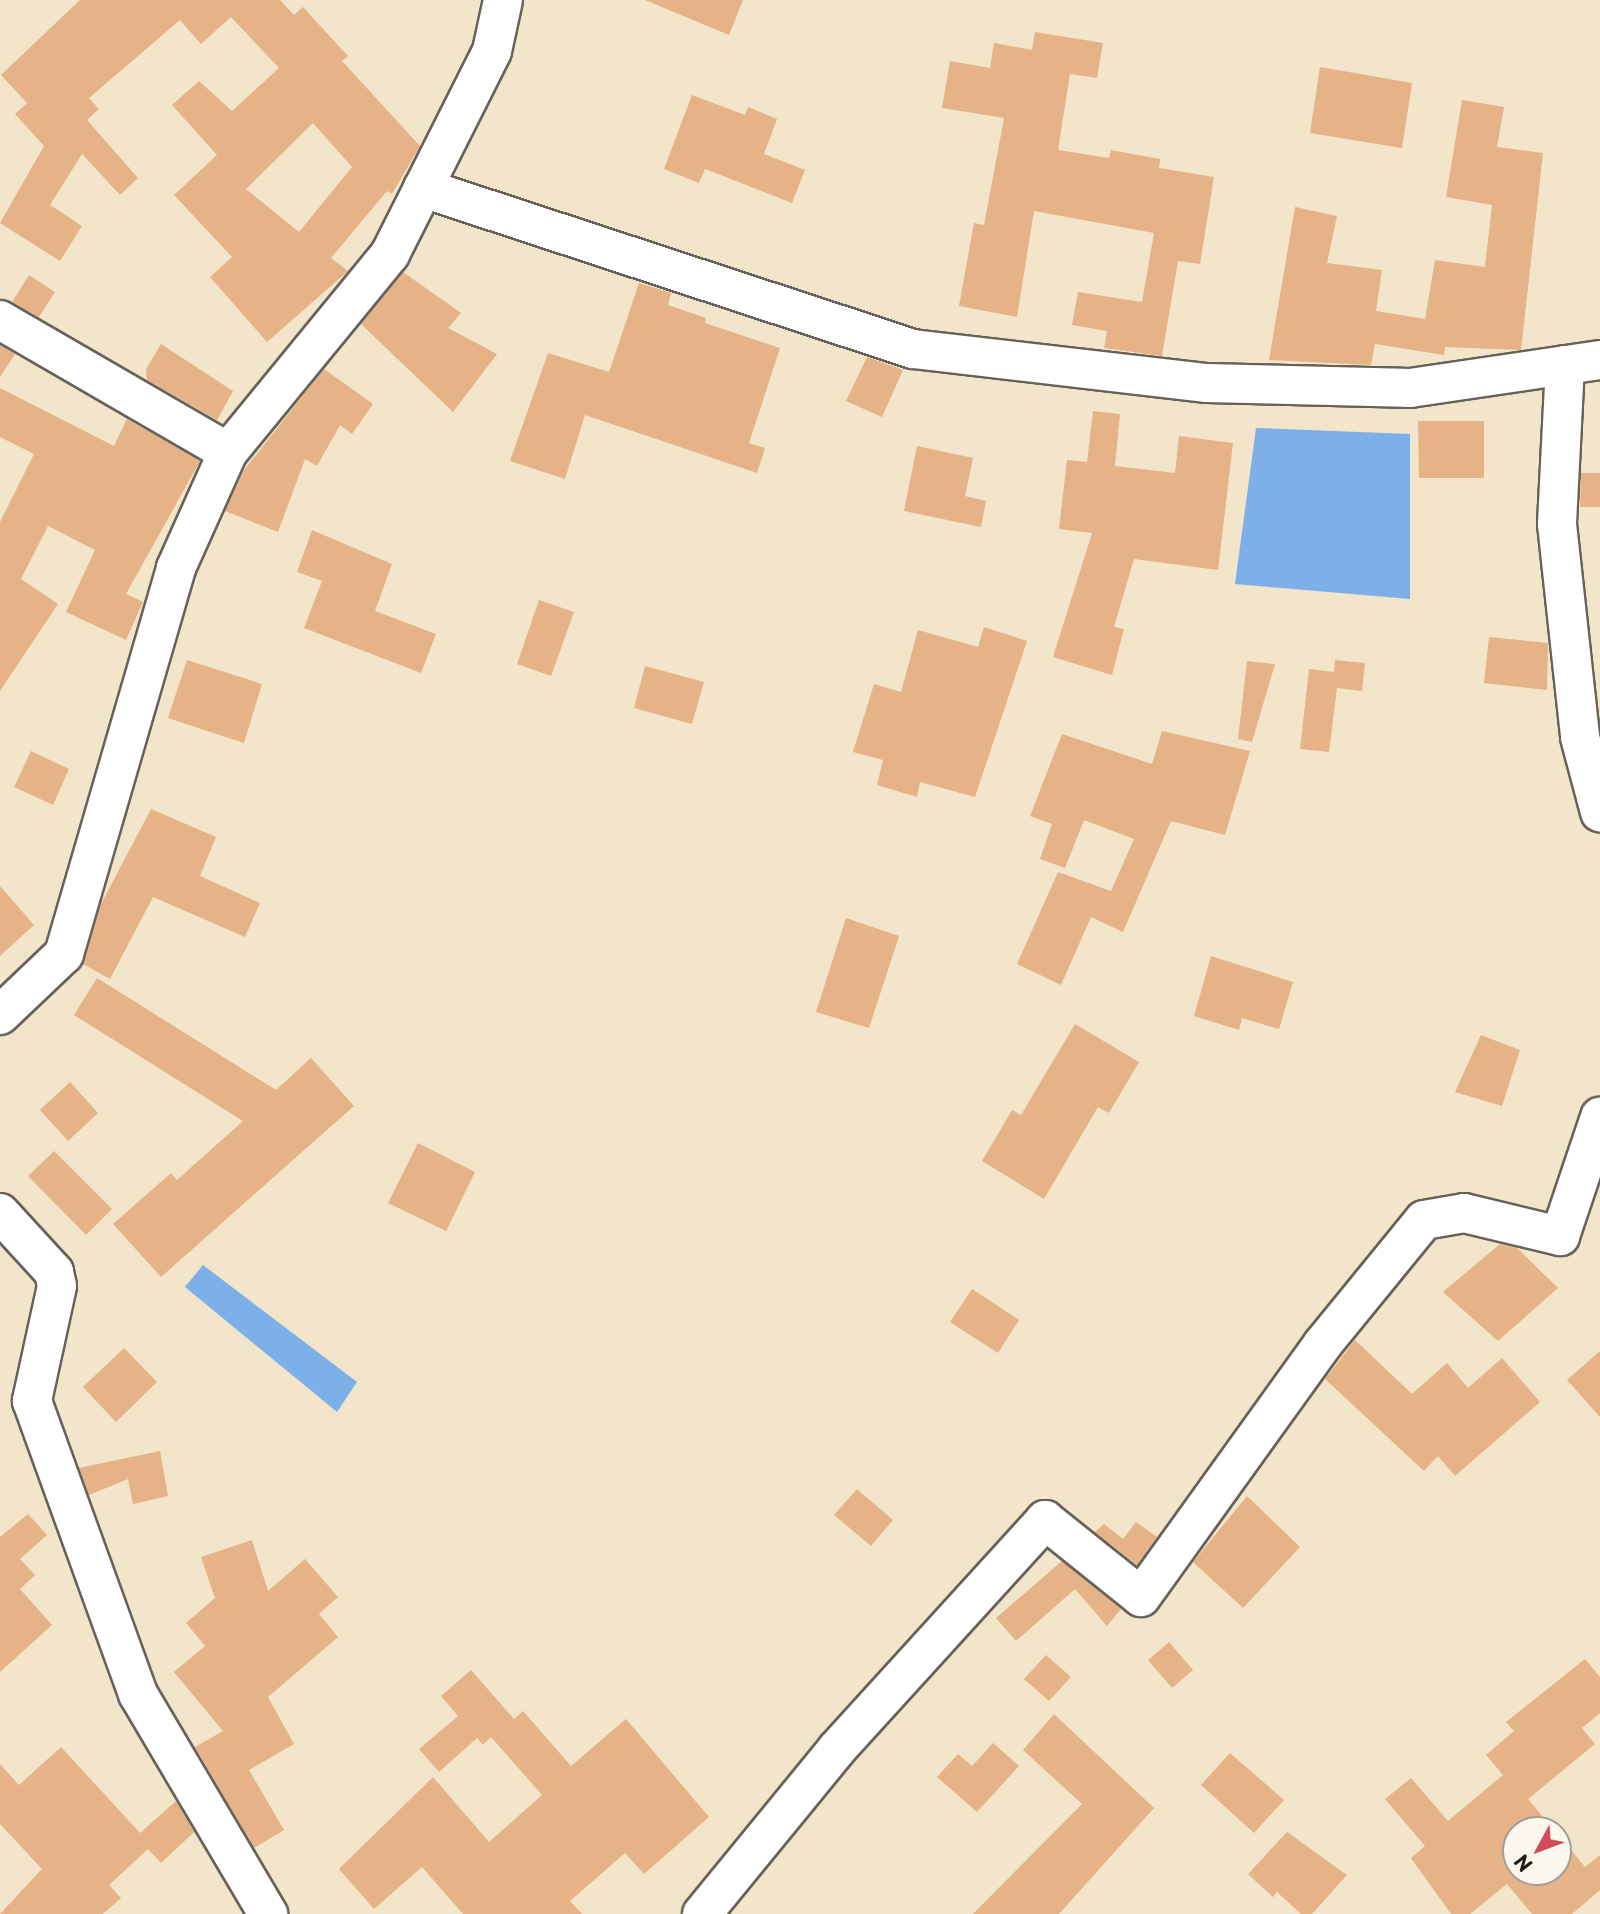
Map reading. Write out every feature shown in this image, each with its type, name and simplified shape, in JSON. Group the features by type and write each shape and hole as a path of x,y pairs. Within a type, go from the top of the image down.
{"street":[{"path":"0,1014 64,954 176,568 228,452 390,254 492,51 503,0"},
{"path":"424,188 913,349 1207,383 1410,388 1582,363 1557,524 1580,737 1600,812"},
{"path":"0,320 228,452"},
{"path":"702,1914 836,1751 1045,1520 1141,1597 1313,1356 1424,1220 1464,1213 1560,1236 1600,1116"},
{"path":"0,1213 54,1272 57,1286 32,1401 138,1695 268,1914"}],"water":[{"path":"1256,428 1410,434 1410,599 1235,584"},
{"path":"203,1265 357,1382 337,1412 185,1287"}],"building":[{"path":"80,0 280,0 294,15 303,7 348,56 342,61 420,146 392,194 387,191 331,258 348,271 267,342 210,277 232,257 174,195 217,155 172,105 199,81 232,111 279,68 231,17 201,44 180,20 89,98 99,109 87,120 138,178 120,195 82,154 50,205 82,226 60,261 0,223 44,146 15,114 27,103 1,75","holes":["313,123 352,167 299,232 246,189"]},
{"path":"645,0 743,0 729,35"},
{"path":"1035,32 1103,43 1097,78 1070,74 1058,150 1109,158 1111,150 1160,159 1159,168 1214,177 1200,264 1178,261 1162,356 1104,348 1107,331 1072,325 1078,292 1142,302 1154,233 1034,211 1017,317 959,306 974,223 984,225 1004,118 942,108 950,61 990,68 994,43 1032,50"},
{"path":"1320,67 1412,83 1402,148 1310,133"},
{"path":"692,95 745,115 748,107 777,119 764,154 805,170 792,203 705,169 699,183 664,169"},
{"path":"1462,100 1504,107 1497,147 1543,153 1521,350 1445,347 1444,355 1375,344 1371,365 1269,360 1295,207 1337,216 1327,263 1382,270 1376,311 1425,319 1435,260 1485,267 1492,205 1446,197"},
{"path":"403,272 461,313 448,328 497,354 453,412 361,324"},
{"path":"29,275 55,292 39,317 12,302"},
{"path":"639,283 671,293 668,305 706,318 705,323 780,348 749,443 765,448 757,473 585,415 565,479 510,461 548,353 609,372"},
{"path":"161,344 233,391 217,420 147,380 146,369"},
{"path":"0,345 15,354 0,377"},
{"path":"867,357 903,370 882,417 846,401"},
{"path":"324,369 373,404 352,434 340,425 317,466 305,459 278,532 225,511 244,470"},
{"path":"0,388 114,446 127,419 200,461 126,594 143,602 126,640 66,612 95,550 48,526 21,579 58,604 0,691 0,522 34,454 0,437"},
{"path":"1093,411 1120,414 1115,466 1175,473 1179,436 1233,443 1218,570 1134,559 1114,627 1124,629 1112,675 1053,657 1092,533 1059,529 1067,460 1087,462"},
{"path":"1418,421 1484,421 1484,478 1419,478"},
{"path":"917,446 973,458 965,496 986,501 981,527 904,511"},
{"path":"1581,473 1600,473 1600,507 1580,507"},
{"path":"312,530 392,564 375,611 436,634 421,673 304,628 322,581 297,572"},
{"path":"539,600 574,612 551,676 517,664"},
{"path":"984,627 1027,641 975,797 920,782 917,797 877,785 883,760 853,752 874,684 901,692 918,630 978,647"},
{"path":"1489,637 1548,643 1547,690 1484,683"},
{"path":"187,660 262,684 244,743 168,718"},
{"path":"1335,660 1365,663 1362,691 1337,688 1329,752 1300,749 1309,669 1334,672"},
{"path":"1247,661 1275,664 1252,742 1238,739"},
{"path":"645,666 704,682 692,724 634,708"},
{"path":"1162,731 1250,751 1225,835 1171,821 1123,932 1091,917 1061,985 1017,964 1058,872 1111,891 1134,839 1084,820 1065,868 1040,859 1052,824 1030,816 1062,734 1152,764"},
{"path":"31,751 69,769 53,805 14,787"},
{"path":"151,809 216,837 200,876 260,903 245,937 153,897 110,979 83,964 101,904"},
{"path":"0,886 34,925 0,956"},
{"path":"846,918 899,936 869,1028 816,1012"},
{"path":"1211,956 1293,982 1279,1029 1242,1018 1239,1030 1194,1016"},
{"path":"97,978 276,1090 311,1058 354,1106 161,1277 113,1224 171,1173 177,1180 243,1121 74,1015"},
{"path":"1075,1024 1139,1062 1109,1113 1098,1107 1044,1199 982,1161 1012,1110 1021,1115"},
{"path":"1481,1035 1520,1050 1502,1106 1455,1092"},
{"path":"70,1082 98,1113 68,1141 40,1110"},
{"path":"418,1143 475,1172 446,1231 388,1203"},
{"path":"54,1151 112,1209 86,1235 28,1176"},
{"path":"1500,1244 1517,1248 1558,1288 1498,1341 1443,1292"},
{"path":"972,1289 1019,1320 998,1353 950,1322"},
{"path":"1355,1340 1412,1394 1447,1363 1468,1388 1502,1358 1540,1402 1455,1476 1438,1456 1424,1471 1325,1379"},
{"path":"124,1348 157,1382 116,1422 83,1387"},
{"path":"1600,1351 1600,1417 1567,1380"},
{"path":"160,1451 168,1496 133,1504 128,1479 89,1495 79,1468"},
{"path":"857,1489 893,1520 871,1546 834,1515"},
{"path":"1247,1496 1300,1547 1243,1608 1193,1562"},
{"path":"28,1514 47,1535 20,1559 35,1575 20,1589 52,1625 0,1672 0,1537"},
{"path":"1136,1522 1157,1537 1137,1565 1095,1532 1104,1524 1123,1539"},
{"path":"252,1540 268,1591 305,1559 338,1597 319,1614 338,1637 268,1697 294,1744 249,1770 284,1830 254,1848 195,1747 223,1731 174,1672 205,1646 186,1623 215,1598 201,1557"},
{"path":"1062,1561 1121,1609 1107,1626 1075,1589 1016,1641 996,1618"},
{"path":"1169,1642 1193,1670 1172,1688 1148,1660"},
{"path":"1046,1655 1071,1677 1049,1701 1024,1679"},
{"path":"1585,1659 1600,1677 1600,1713 1582,1728 1595,1744 1528,1799 1542,1816 1502,1816 1502,1886 1505,1886 1470,1914 1451,1914 1411,1858 1425,1846 1385,1799 1411,1778 1448,1821 1503,1775 1486,1755 1514,1731 1506,1722"},
{"path":"471,1670 514,1719 523,1711 571,1766 626,1719 709,1817 644,1874 625,1853 570,1901 582,1914 463,1914 422,1867 374,1909 339,1869 433,1777 489,1842 542,1795 491,1737 483,1745 477,1738 439,1772 419,1749 458,1716 441,1696"},
{"path":"1054,1714 1154,1808 1059,1914 973,1914 1082,1804 1023,1750"},
{"path":"993,1743 1019,1766 977,1812 937,1777 958,1754 972,1766"},
{"path":"61,1747 140,1833 176,1801 194,1832 161,1863 148,1849 109,1885 121,1898 103,1914 0,1914 42,1869 0,1824 0,1764 19,1785"},
{"path":"1230,1753 1284,1800 1254,1833 1201,1785"},
{"path":"1287,1832 1347,1875 1312,1914 1301,1914 1277,1892 1273,1897 1248,1874"},
{"path":"1572,1851 1585,1867 1600,1855 1600,1890 1572,1914 1532,1914 1509,1886 1572,1886"}]}
